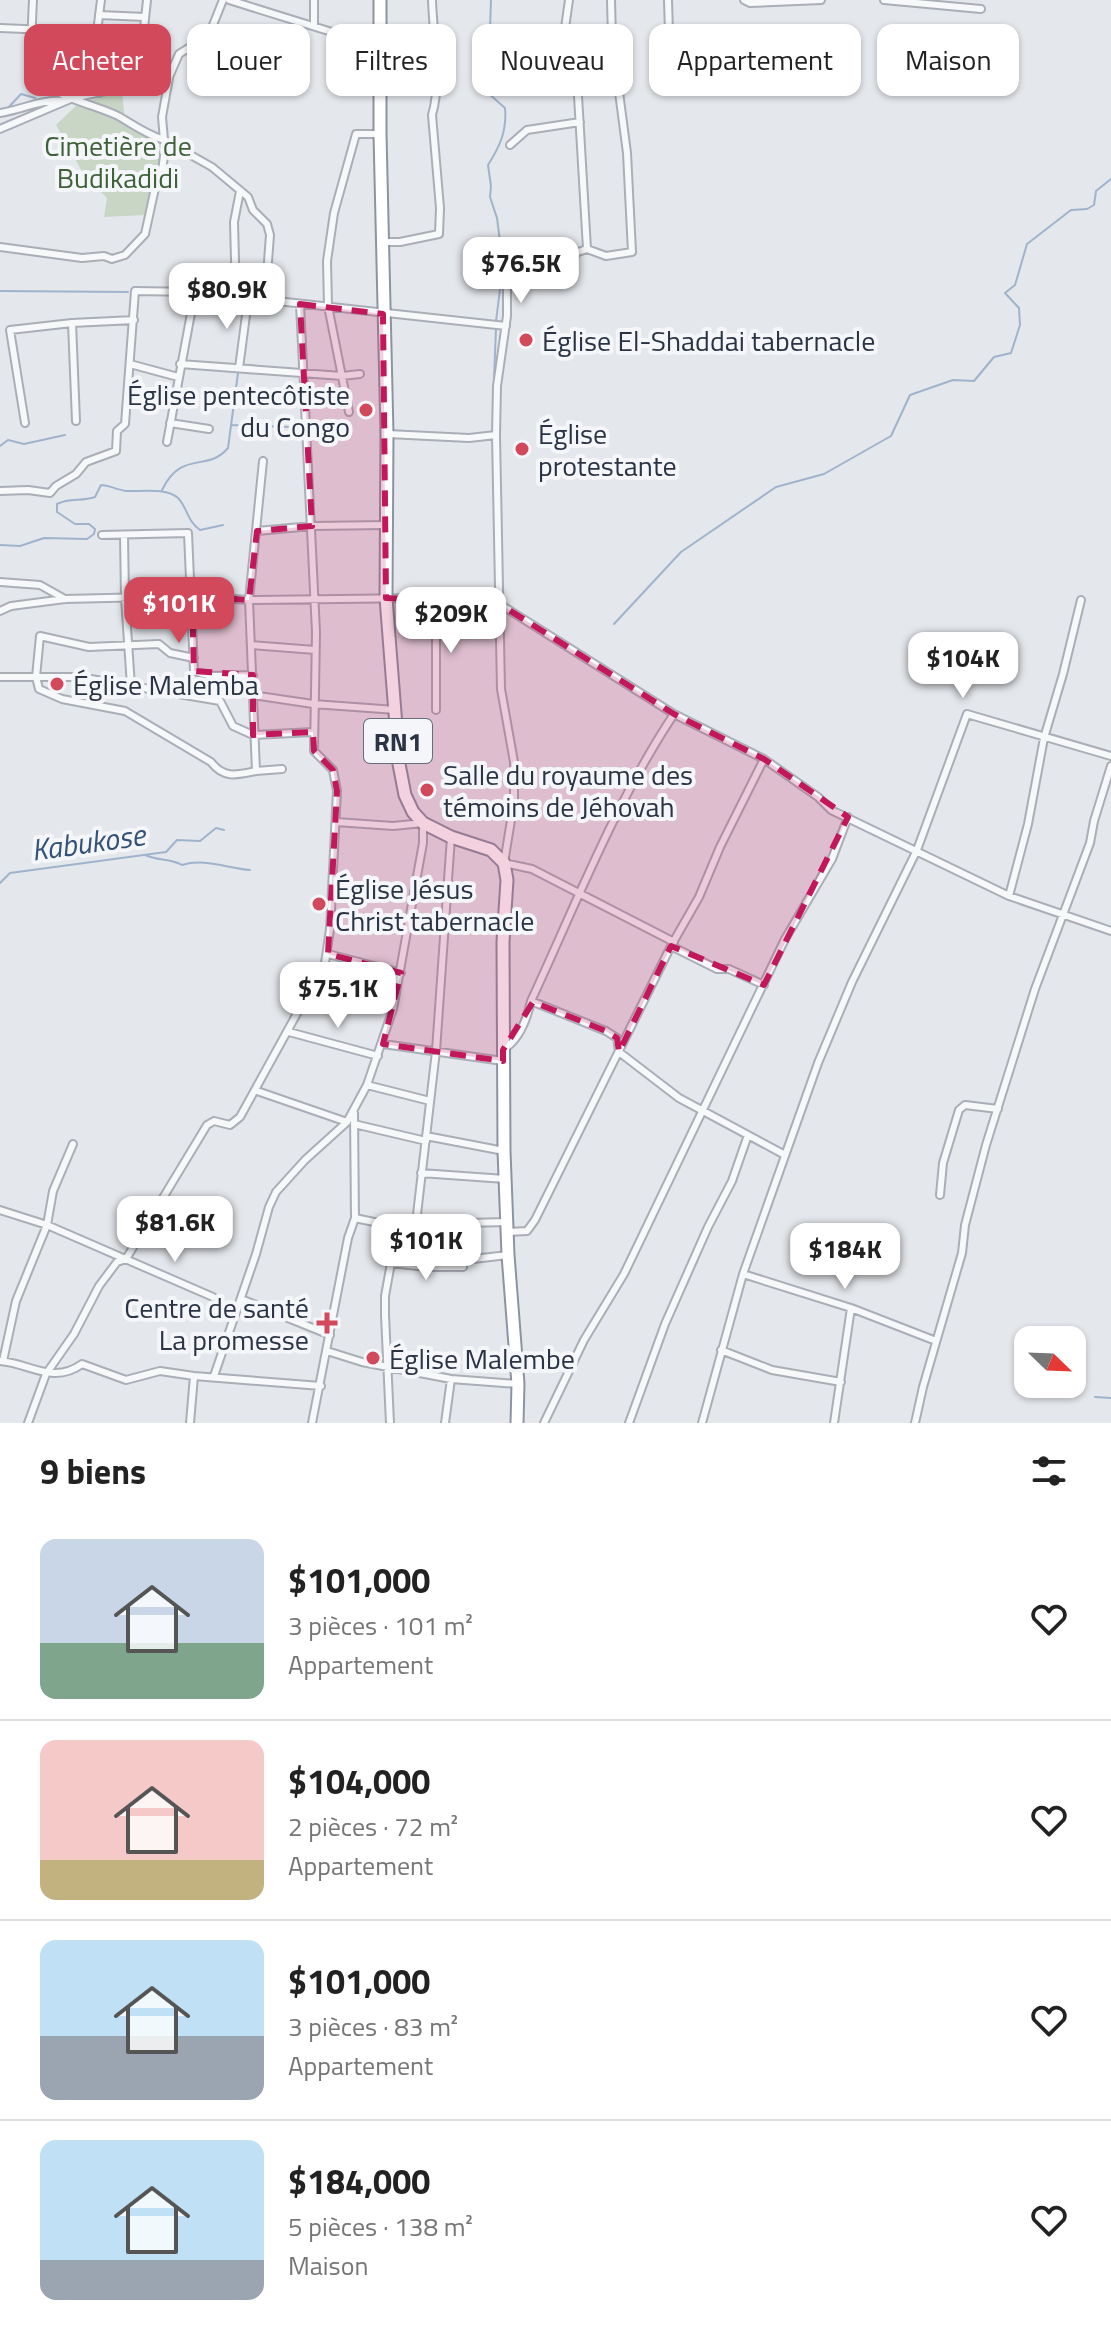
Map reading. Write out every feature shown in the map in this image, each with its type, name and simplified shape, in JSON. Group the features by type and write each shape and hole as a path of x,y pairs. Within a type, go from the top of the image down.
{"highway":[{"name":"RN1","path":"380,0 380,24"},
{"name":"RN1","path":"380,96 387,434 386,598 399,764 405,795 413,812 423,823"},
{"path":"423,823 451,837 491,850 504,863 507,880 503,942 504,1151 518,1384 517,1423"}],"street":[{"path":"33,0 33,24"},
{"path":"98,24 101,0"},
{"path":"144,24 147,0"},
{"path":"171,72 179,54 209,35 223,0"},
{"path":"229,0 326,30"},
{"path":"314,0 314,25"},
{"path":"382,242 400,242 439,234 440,208 432,115 436,104 436,78 432,0"},
{"path":"566,24 569,0"},
{"path":"611,0 612,24"},
{"path":"668,0 669,24"},
{"path":"744,0 750,3 821,0"},
{"path":"884,0 981,9"},
{"path":"99,15 145,17"},
{"path":"0,28 24,29"},
{"path":"63,96 119,116 143,133 165,140 212,167 248,197 253,210 267,224 270,235 265,301"},
{"path":"0,129 69,100 87,96"},
{"path":"0,247 82,258 104,256 112,259 125,255 145,234 157,179 162,171 165,140 162,117 166,96"},
{"path":"578,96 587,249"},
{"path":"621,96 632,252 606,256 587,249 575,253 573,266 564,268 552,279 507,280 506,326 497,386 496,435 501,689 514,762 514,802 504,863 532,869 717,969 729,969 764,985"},
{"path":"0,113 46,100 69,100"},
{"path":"510,145 527,130 580,122"},
{"path":"349,412 328,306 327,261 334,213 356,134 380,134"},
{"path":"236,297 234,222 240,191"},
{"path":"0,491 50,493 76,474 86,462 116,451 117,431 125,424 135,291 195,292 506,326"},
{"path":"167,442 195,292"},
{"path":"239,368 248,300"},
{"path":"28,1423 46,1374 74,1334 99,1286 117,1262 126,1259 207,1125 214,1121 234,1124 257,1091 300,1008 319,981 328,954 337,783 333,770 314,751 312,526 300,304"},
{"path":"25,423 10,330 134,320"},
{"path":"72,323 76,421"},
{"path":"130,364 178,377"},
{"path":"180,364 342,376 360,374"},
{"path":"170,423 209,429"},
{"path":"387,434 469,438 496,435"},
{"path":"256,771 249,600 263,461"},
{"path":"257,531 312,526 385,525"},
{"path":"102,535 188,533 194,671 211,676 253,675"},
{"path":"124,535 131,686"},
{"path":"0,582 40,585 65,599"},
{"path":"0,611 11,606 65,599 192,596 249,600 386,598 498,603 674,714 764,759 818,797 831,810 1009,896 1111,931"},
{"path":"436,600 436,710"},
{"path":"1009,896 1035,795 1044,738 1081,600"},
{"path":"194,658 170,653 159,644 89,647 40,636 36,677 39,689 62,699 125,711 211,762 218,772 231,776 282,769"},
{"path":"251,645 315,650"},
{"path":"0,677 79,677 220,701 233,726 253,735 313,732"},
{"path":"252,695 313,704 396,710"},
{"path":"383,1044 480,1060 503,1056 522,1029 531,1001 644,758 674,714"},
{"path":"702,1423 743,1274 818,1063 852,982 917,850 967,714 1111,756"},
{"path":"355,1218 388,1225 461,1223 527,1231 699,897 764,759"},
{"path":"915,1423 962,1253 965,1225 980,1169 1035,989 1090,843 1111,766"},
{"path":"544,1423 584,1340 618,1287 785,939 832,859 848,817"},
{"path":"312,1423 348,1238 355,1218 350,1123 383,1044 401,973 423,843 423,823 393,826 336,822"},
{"path":"416,1223 436,1051 451,837"},
{"path":"328,954 401,973"},
{"path":"531,1001 606,1031 617,1038 619,1052 679,1098 785,1155"},
{"path":"289,1032 378,1056"},
{"path":"367,1085 430,1101"},
{"path":"257,1091 350,1123 504,1151"},
{"path":"940,1195 943,1163 959,1110 965,1105 998,1109"},
{"path":"214,1376 276,1192 305,1160 350,1123"},
{"path":"629,1423 665,1324 732,1181 748,1135"},
{"path":"73,1144 53,1191 47,1225 16,1301 2,1361 46,1374 77,1368 82,1364 126,1380 160,1371 321,1386"},
{"path":"421,1173 505,1179"},
{"path":"0,1210 47,1225 213,1297"},
{"path":"391,1263 463,1267 461,1223"},
{"path":"388,1225 391,1263 385,1296 390,1423"},
{"path":"464,1260 508,1255"},
{"path":"743,1274 851,1308 936,1341"},
{"path":"241,1299 330,1335"},
{"path":"834,1423 851,1308"},
{"path":"721,1350 772,1370 841,1382"},
{"path":"327,1351 451,1379 518,1384"},
{"path":"190,1423 194,1376"},
{"path":"445,1423 451,1379"}],"highlighted area":[{"path":"300,304 383,314 386,598 498,603 674,714 764,759 848,817 764,985 671,946 619,1052 617,1038 606,1031 533,1002 503,1050 503,1061 383,1044 401,973 328,954 337,791 333,770 314,751 313,732 253,735 253,675 194,671 192,596 249,600 257,531 312,526"}],"green space":[{"name":"Cimetière de Budikadidi","path":"105,96 122,96 125,123 163,143 160,163 154,167 145,215 104,217 107,198 84,175 56,125 78,104"}],"waterway":[{"path":"491,0 490,29 497,43 488,93 505,108 502,138 488,165 490,197 497,218 503,265 496,321"},
{"path":"7,109 21,94 35,98"},
{"path":"614,624 681,552 776,487 824,474 891,436 910,395 953,380 974,381 994,357 1011,353 1020,325 1019,308 1005,293 1015,285 1027,244 1071,210 1087,209 1094,205 1096,191 1111,179"},
{"path":"0,291 128,292"},
{"path":"494,379 496,328"},
{"path":"162,490 178,470 212,459 228,448 238,373"},
{"path":"231,425 292,427"},
{"path":"0,446 8,440 24,444 65,435"},
{"path":"0,545 20,546 44,538 87,539 95,529 89,524 75,524 57,512 57,504 95,497 101,485 126,491 167,492 178,498 200,530 223,525"},
{"name":"Kabukose","path":"0,883 10,873 166,852 177,840 200,841 216,828 224,830"},
{"path":"145,855 182,865 207,863 250,870"},
{"path":"1095,1397 1111,1398"}],"place":[{"name":"Église El-Shaddai tabernacle","path":"526,340"},
{"name":"Église pentecôtiste du Congo","path":"366,410"},
{"name":"Église protestante","path":"522,449"},
{"name":"Église Malemba","path":"57,684"},
{"name":"Salle du royaume des témoins de Jéhovah","path":"427,790"},
{"name":"Église Jésus Christ tabernacle","path":"319,904"},
{"name":"Centre de santé La promesse","path":"327,1323"},
{"name":"Église Malembe","path":"373,1358"}]}
